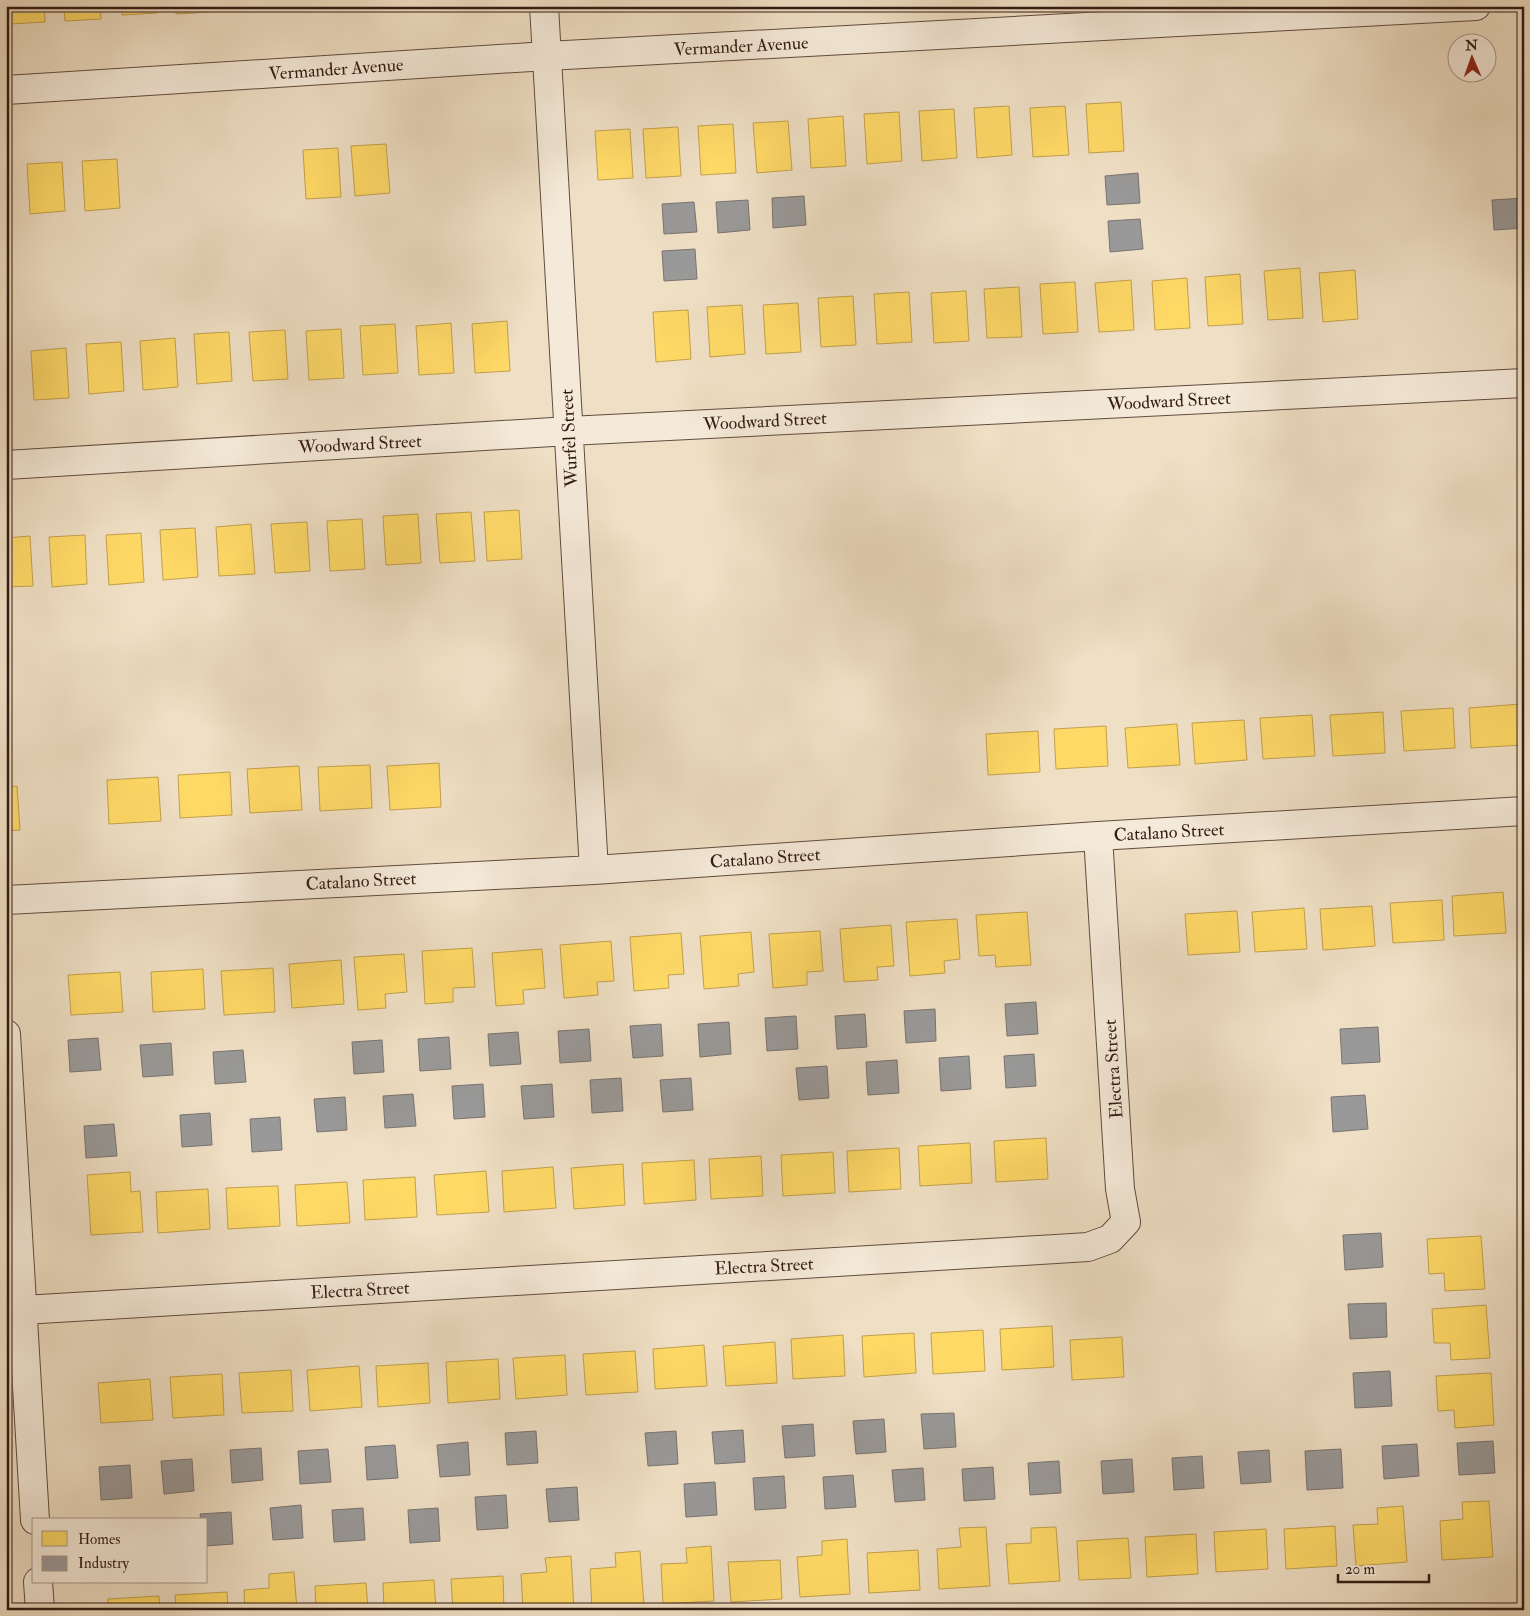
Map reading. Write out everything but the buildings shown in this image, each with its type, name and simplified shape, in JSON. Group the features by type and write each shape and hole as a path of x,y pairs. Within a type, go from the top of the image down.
{"street":[{"name":"Wurfel Street","path":"544,6 594,870"},
{"name":"Vermander Avenue","path":"6,90 547,56 1476,6"},
{"name":"Woodward Street","path":"6,465 568,432 1524,383"},
{"name":"Catalano Street","path":"6,900 594,870 1098,836 1524,811"},
{"name":"Electra Street","path":"14,1310 1056,1250 1088,1247 1110,1240 1126,1222 1120,1189 1098,836"},
{"path":"6,1034 14,1310 35,1518"},
{"path":"38,1584 40,1610"}]}
